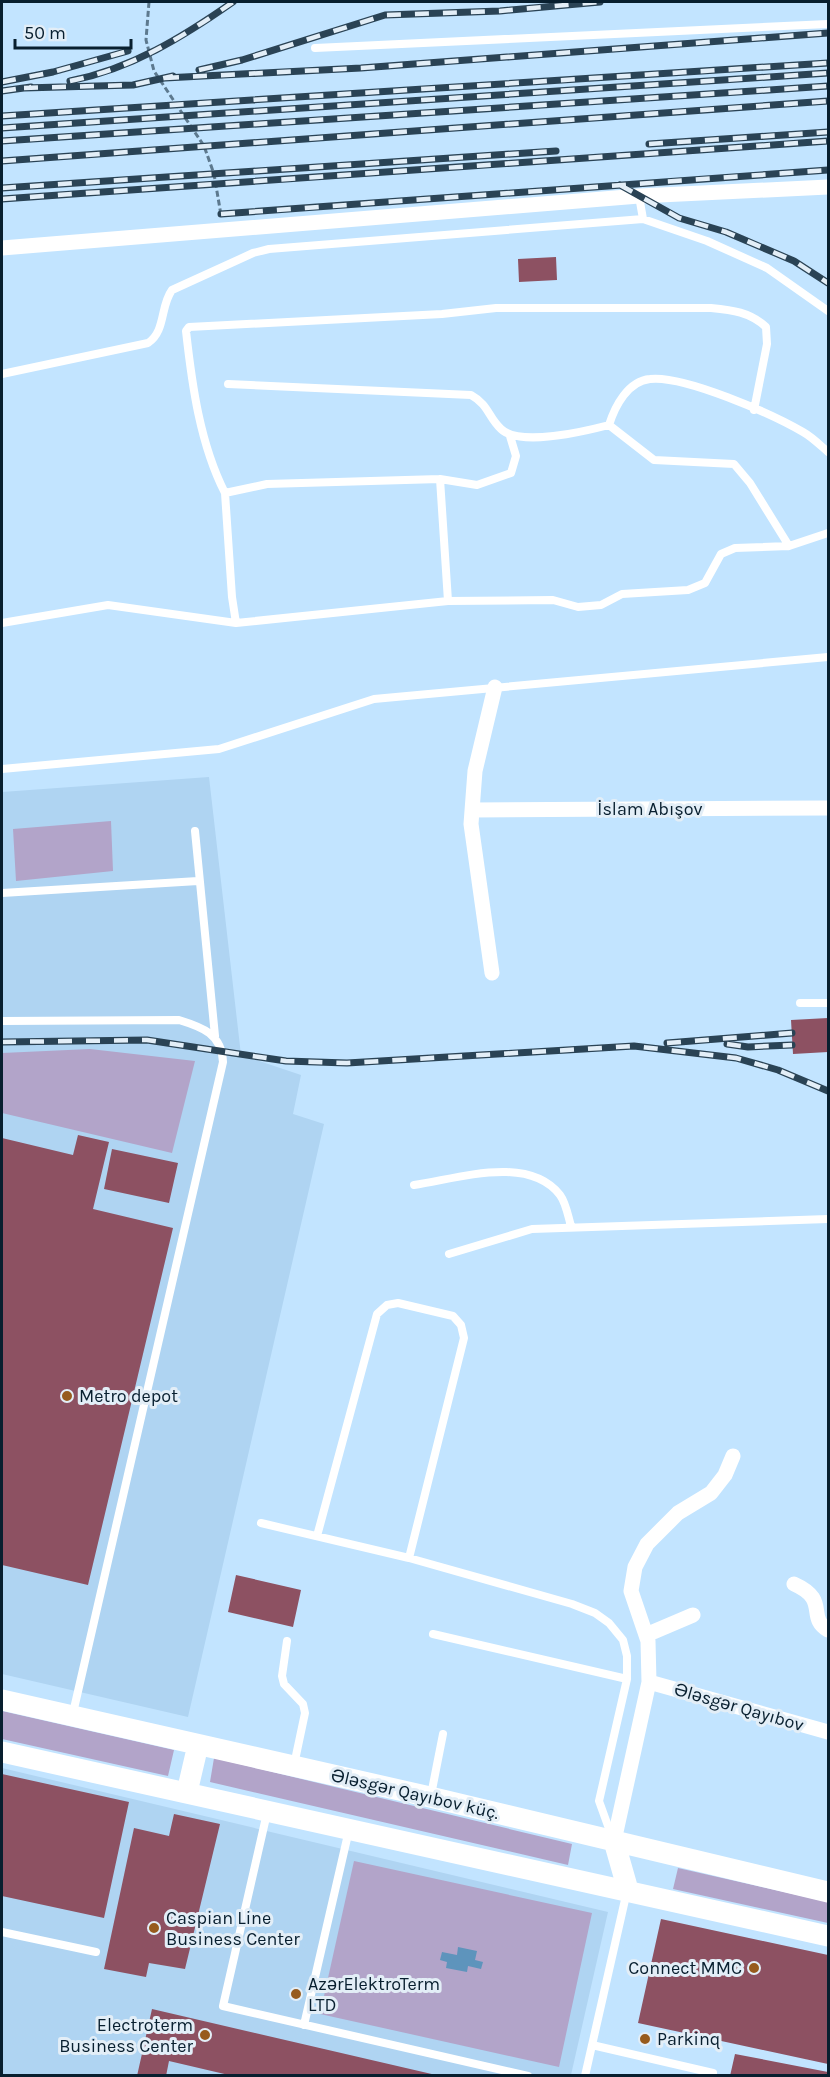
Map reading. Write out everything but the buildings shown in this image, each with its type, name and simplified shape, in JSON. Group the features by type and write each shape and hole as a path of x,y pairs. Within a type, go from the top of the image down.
{"main road":[{"name":"Ələsgər Qayıbov küç.","path":"2,1700 430,1797 828,1892"},
{"path":"187,1792 198,1745"},
{"path":"2,1752 828,1936"},
{"path":"614,1841 628,1890"}],"street":[{"path":"2,248 639,196 828,187"},
{"path":"492,973 471,824 475,771 495,687"},
{"name":"İslam Abışov","path":"472,810 828,808"},
{"name":"Ələsgər Qayıbov","path":"614,1841 649,1682 646,1635 631,1591 635,1567 647,1544 678,1513 711,1493 724,1475 733,1456"},
{"path":"794,1584 810,1591 816,1597 819,1619 822,1627 828,1630"},
{"path":"646,1635 693,1615"},
{"name":"Ələsgər Qayıbov","path":"649,1682 828,1732"}],"lane":[{"path":"315,48 828,24"},
{"path":"639,196 643,219"},
{"path":"2,374 148,343 160,331 166,298 172,290 261,251 643,219 707,241 767,268 828,311"},
{"path":"236,622 232,597 225,493 212,468 204,437 189,362 186,331 189,327 442,314 496,308 711,308 735,311 754,316 766,327 767,344 754,410"},
{"path":"609,425 615,407 629,390 648,379 678,381 804,432 828,452"},
{"path":"225,493 267,484 440,479 477,485 511,473 516,456 510,436 496,423 488,408 471,395 228,384"},
{"path":"510,436 568,436 609,425"},
{"path":"609,425 654,460 734,464 750,483 789,546"},
{"path":"440,479 448,601"},
{"path":"2,623 108,605 236,622 448,601 553,600 578,607 601,604 622,594 688,590 705,583 721,554 735,548 789,546 828,533"},
{"path":"2,769 219,749 374,699 828,657"},
{"path":"195,831 198,881 215,1036"},
{"path":"2,893 198,881"},
{"path":"800,1003 828,1003"},
{"path":"2,1021 179,1020 203,1027 215,1036 223,1050 223,1062 73,1716"},
{"path":"414,1185 498,1173 526,1174 545,1181 561,1197 571,1226"},
{"path":"449,1254 522,1231 571,1226 828,1220"},
{"path":"317,1536 377,1314 387,1305 398,1304 453,1316 461,1325 464,1338 409,1558"},
{"path":"261,1523 409,1558 572,1604 595,1613 609,1623 623,1640 627,1656 627,1679 599,1801 614,1841"},
{"path":"433,1634 627,1679"},
{"path":"287,1641 282,1676 284,1684 303,1704 305,1713 294,1766"},
{"path":"430,1797 443,1734"},
{"path":"268,1810 223,2006 528,2076"},
{"path":"304,2025 349,1829"},
{"path":"585,2076 628,1890"},
{"path":"2,1932 96,1952"},
{"path":"592,2044 713,2073"}],"path":[{"path":"149,2 146,40 154,71 204,146 214,174 222,230"}],"shaded area":[{"path":"209,777 241,1055 301,1075 293,1114 324,1124 188,1717 2,1674 2,792"},
{"path":"111,821 113,871 16,881 13,829"},
{"path":"90,1049 195,1061 172,1153 2,1113 2,1053"},
{"path":"2,1711 174,1750 168,1776 2,1739"},
{"path":"214,1758 572,1844 568,1865 210,1782"},
{"name":"AzərElektroTerm LTD","path":"2,1768 608,1912 571,2075 2,2076"},
{"path":"354,1861 592,1913 559,2067 320,2014"},
{"path":"678,1868 828,1902 828,1923 673,1889"},
{"path":"458,1947 477,1951 475,1960 483,1962 481,1969 468,1966 467,1972 446,1968 447,1962 440,1960 442,1952 457,1955"}],"railway":[{"path":"70,81 114,69 156,50 233,2"},
{"path":"199,70 242,60 385,15 500,11 600,2"},
{"path":"165,78 361,68 828,33"},
{"path":"2,82 53,72 128,51"},
{"path":"2,116 828,63"},
{"path":"2,128 828,73"},
{"path":"24,88 133,85 173,76"},
{"path":"2,141 828,86"},
{"path":"2,91 31,87"},
{"path":"2,161 828,101"},
{"path":"649,144 828,132"},
{"path":"2,199 828,141"},
{"path":"2,188 556,151"},
{"path":"221,214 828,170"},
{"path":"620,185 679,218 726,232 794,261 828,283"},
{"path":"667,1043 792,1033"},
{"path":"2,1042 147,1040 286,1061 347,1063 634,1046 736,1058 778,1070 828,1091"},
{"path":"727,1044 748,1047 792,1045"}],"place":[{"name":"Metro depot","path":"67,1396"},
{"name":"Caspian Line Business Center","path":"154,1928"},
{"name":"Connect MMC","path":"754,1968"},
{"name":"AzərElektroTerm LTD","path":"296,1994"},
{"name":"Electroterm Business Center","path":"205,2035"},
{"name":"Parkinq","path":"645,2039"}]}
